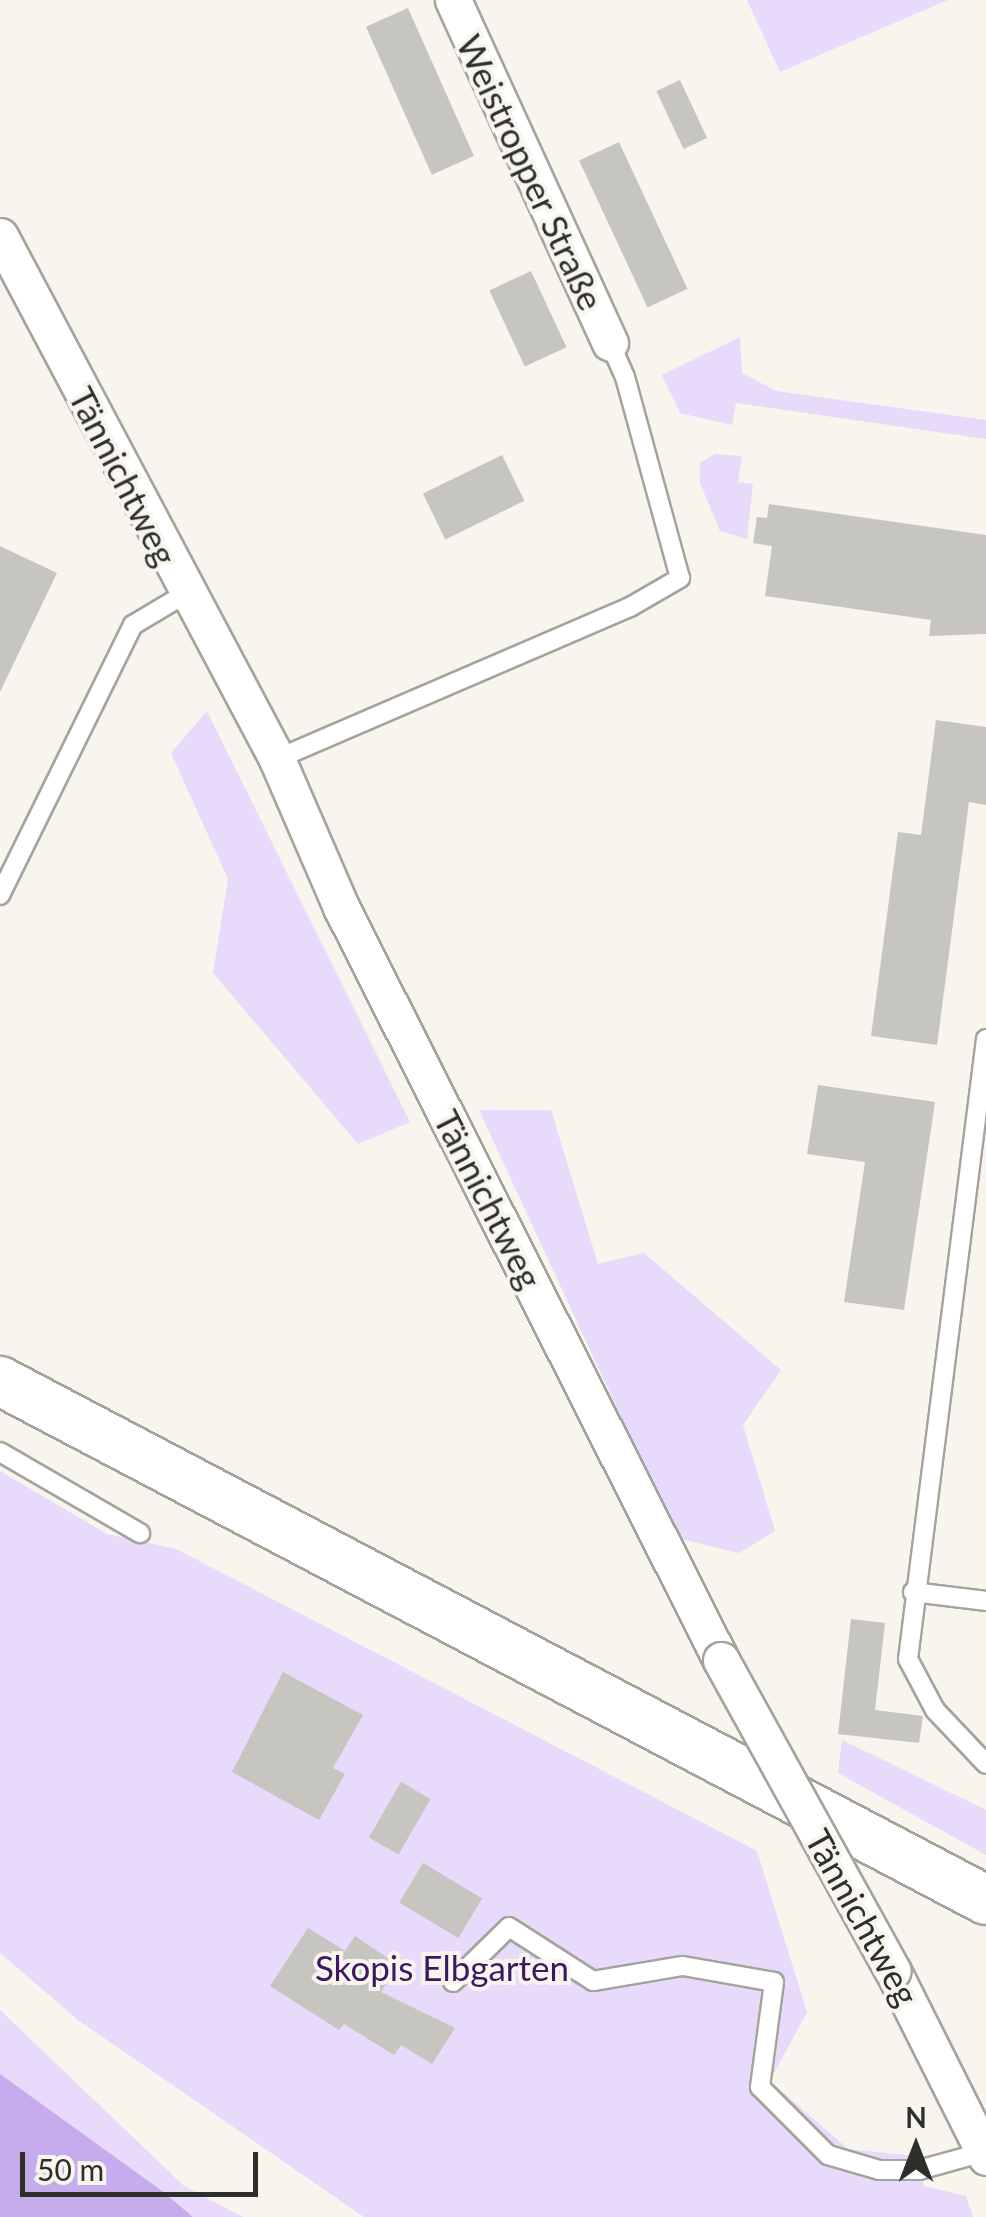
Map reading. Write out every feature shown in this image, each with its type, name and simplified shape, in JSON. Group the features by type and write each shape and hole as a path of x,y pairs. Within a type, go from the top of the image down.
{"main road":[{"path":"0,1381 986,1900"}],"street":[{"name":"Weistropper Straße","path":"453,0 610,344"},
{"name":"Tännichtweg","path":"0,236 185,594 277,758 341,907 721,1660 893,1971 985,2155"}],"lane":[{"path":"277,758 630,608 680,578 626,377 610,344"},
{"path":"0,894 134,626 185,594"},
{"path":"986,1039 908,1659 935,1710 986,1764"},
{"path":"0,1452 140,1533"},
{"path":"914,1592 986,1601"},
{"path":"453,1982 509,1927 593,1981 683,1966 774,1982 760,2087 828,2155 879,2170 919,2170 985,2155"}],"green space":[{"path":"747,0 948,0 780,72"},
{"path":"740,337 742,373 776,391 986,420 986,439 736,403 732,425 680,413 662,375"},
{"path":"715,454 742,456 738,482 753,484 747,539 720,531 700,483 700,463"},
{"path":"207,711 410,1122 358,1144 213,973 228,879 171,753"},
{"path":"479,1110 551,1110 598,1264 644,1253 781,1370 743,1425 775,1531 739,1553 677,1538"},
{"name":"Skopis Elbgarten","path":"0,1471 107,1534 176,1549 757,1851 807,2012 770,2081 848,2149 915,2156 924,2186 966,2196 973,2217 364,2217 78,2020 0,1953"},
{"path":"842,1740 986,1810 986,1855 838,1773"},
{"path":"0,2010 184,2186 243,2217 193,2217 0,2074"}],"shaded area":[{"path":"0,2074 162,2191 193,2217 0,2217"}],"building":[{"path":"408,8 474,156 432,175 366,27"},
{"path":"680,80 707,138 683,149 656,91"},
{"path":"619,142 687,289 648,307 579,161"},
{"path":"531,271 566,347 525,367 489,290"},
{"path":"502,455 524,501 445,539 423,494"},
{"path":"769,504 986,535 986,634 929,636 931,620 765,596 772,546 753,543 757,517 767,518"},
{"path":"0,546 57,573 0,692"},
{"path":"936,720 986,727 986,805 969,802 937,1045 871,1036 898,832 921,835"},
{"path":"818,1085 935,1102 904,1310 844,1302 865,1162 807,1154"},
{"path":"851,1619 885,1623 875,1710 923,1716 919,1743 838,1734"},
{"path":"283,1672 363,1715 333,1768 345,1774 319,1820 232,1772"},
{"path":"401,1782 430,1799 398,1854 369,1837"},
{"path":"423,1863 482,1899 458,1938 399,1902"},
{"path":"308,1928 345,1951 355,1936 389,1959 380,1971 390,1977 381,1992 455,2028 432,2064 401,2045 394,2055 344,2024 339,2030 270,1986"}]}
